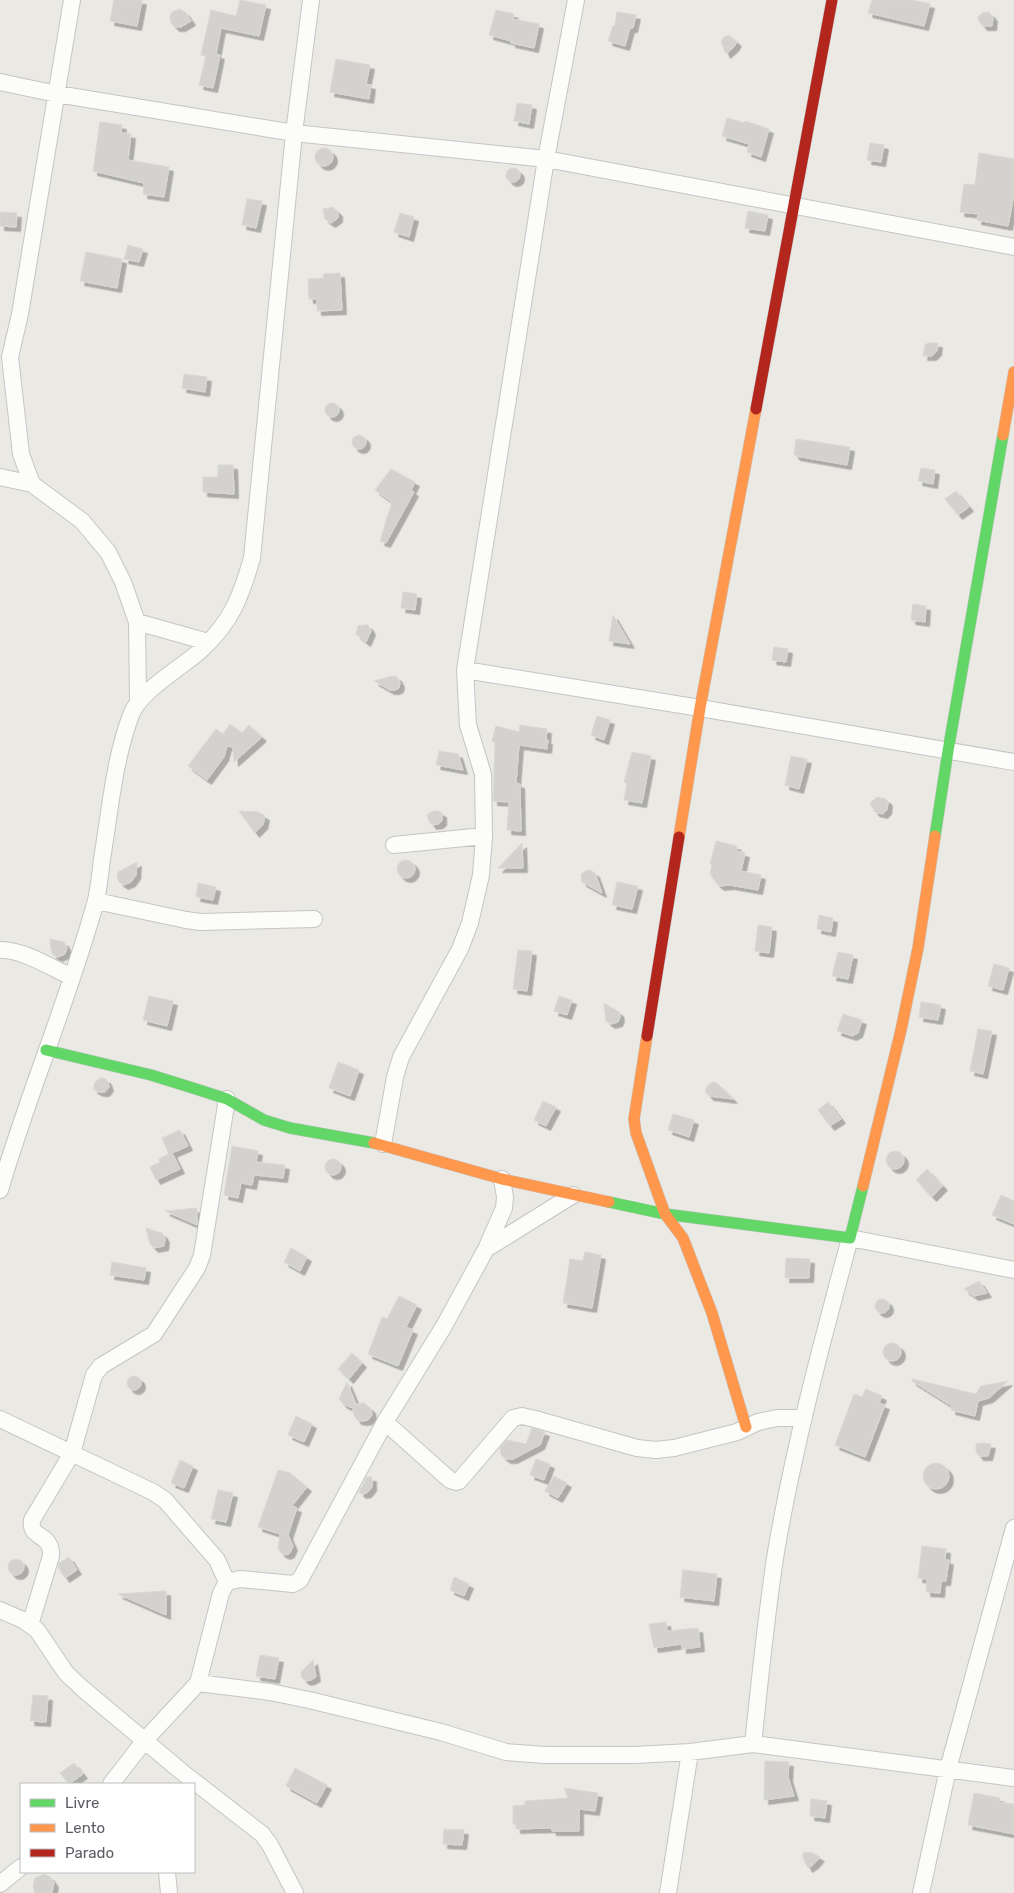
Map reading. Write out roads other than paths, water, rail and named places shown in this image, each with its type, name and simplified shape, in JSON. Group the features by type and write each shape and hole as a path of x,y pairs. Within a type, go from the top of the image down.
{"street":[{"path":"0,392 20,314 72,0"},
{"path":"0,1190 16,1135 72,977 96,902 121,747 131,714 138,701 208,642 228,621 242,592 252,558 294,133 311,0"},
{"path":"383,1144 401,1057 460,949 470,923 481,875 484,836 483,774 468,725 465,670 467,646 546,159 576,0"},
{"path":"746,1427 712,1313 683,1238 665,1214 636,1133 634,1119 700,708 832,0"},
{"path":"0,82 57,94 294,133 546,159 1014,247"},
{"path":"10,356 21,454 32,484"},
{"path":"753,1744 776,1552 803,1418 901,1030 918,948 948,751 1014,372"},
{"path":"0,477 32,484 82,521 108,552 123,582 137,622 138,701"},
{"path":"137,622 208,642"},
{"path":"465,670 1014,762"},
{"path":"394,844 484,836"},
{"path":"96,902 201,922 314,919"},
{"path":"0,950 32,958 72,977"},
{"path":"46,1050 151,1075 227,1100 264,1120 290,1128 383,1144 502,1179 665,1214 850,1238 1014,1270"},
{"path":"30,1625 52,1556 52,1547 48,1541 33,1531 31,1526 32,1520 72,1453 94,1375 101,1366 154,1334 198,1268 202,1255 227,1100"},
{"path":"227,1582 240,1579 294,1584 300,1580 385,1422 444,1326 486,1249 504,1208 505,1197 502,1179"},
{"path":"486,1249 573,1195"},
{"path":"385,1422 450,1480 456,1482 513,1418 517,1416 535,1419 637,1448 656,1450 674,1448 737,1432 746,1427 777,1418 803,1418"},
{"path":"0,1419 153,1492 165,1500 217,1560 227,1582 222,1593 198,1682 145,1740 112,1783"},
{"path":"921,1893 948,1769 1014,1528"},
{"path":"0,1610 23,1620 37,1630 66,1673 145,1740 181,1778"},
{"path":"198,1682 270,1692 309,1700 441,1732 506,1752 545,1755 635,1755 690,1752 753,1744 1014,1778"},
{"path":"668,1893 690,1752"},
{"path":"195,1788 262,1834 270,1845 295,1893"},
{"path":"0,1884 20,1868"},
{"path":"167,1873 169,1893"}]}
